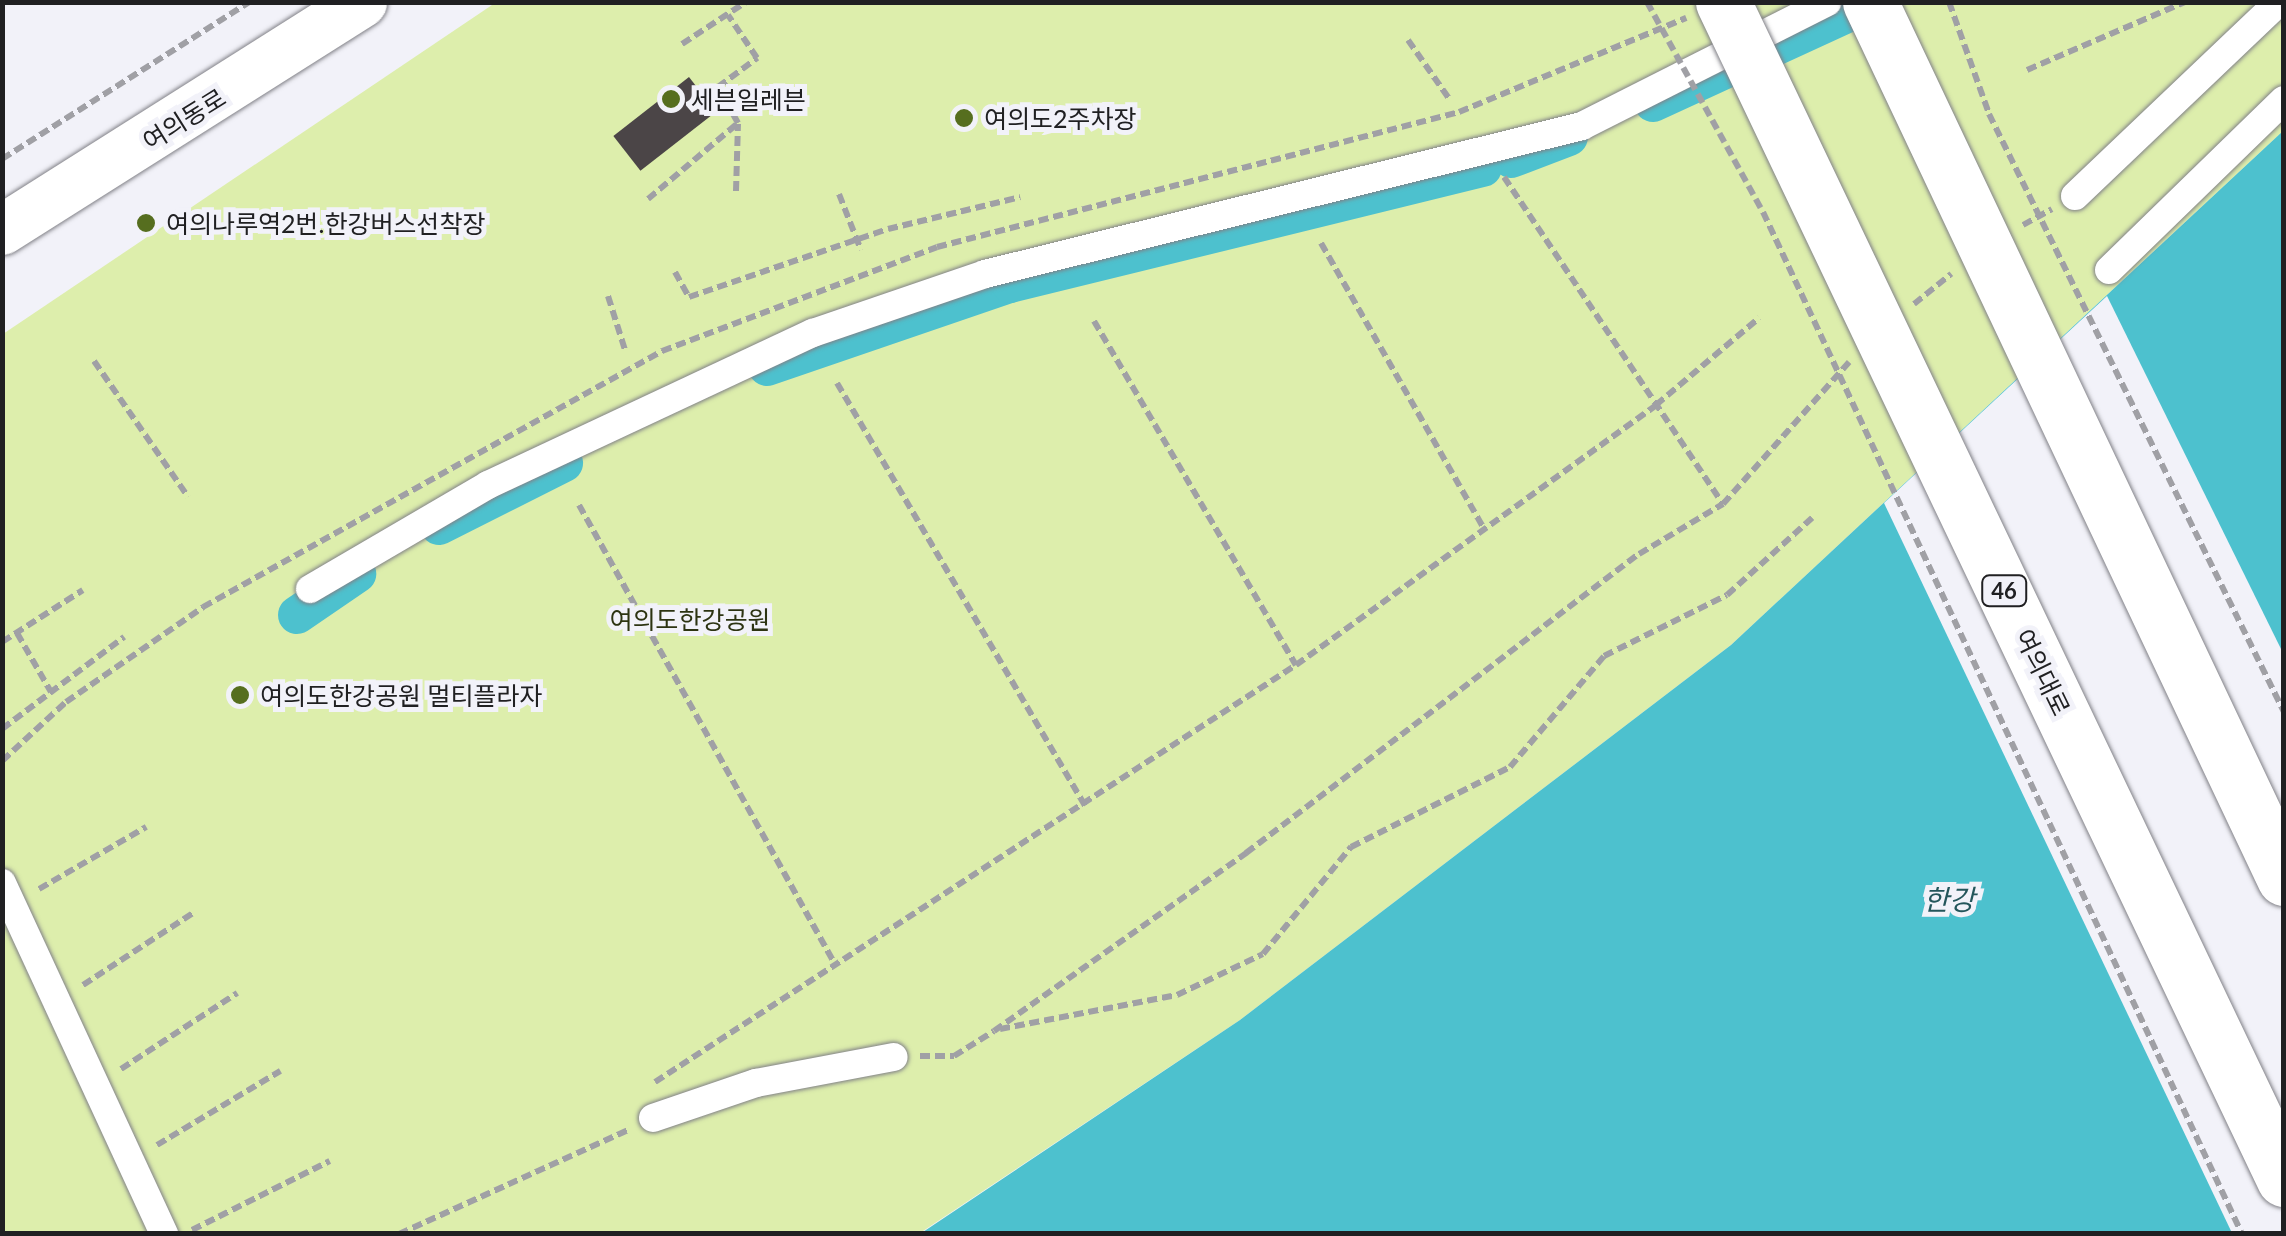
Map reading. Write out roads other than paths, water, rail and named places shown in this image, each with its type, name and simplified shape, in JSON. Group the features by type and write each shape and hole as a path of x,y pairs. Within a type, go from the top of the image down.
{"main road":[{"name":"여의동로","path":"2,230 362,2"},
{"name":"46","path":"1681,2 1819,203"},
{"name":"여의대로","path":"1724,2 2284,1179"},
{"path":"1870,2 2284,878"}],"street":[{"path":"310,589 488,485 812,332 1003,270 1490,156 1656,92 1828,2"},
{"path":"2075,196 2279,2"},
{"path":"2109,270 2284,100"},
{"path":"7,894 164,1234"},
{"path":"654,1118 756,1082 894,1057"}],"water":[{"name":"한강","path":"2283,131 2283,1233 920,1234 1240,1020 1731,645"}],"waterway":[{"path":"1653,103 1873,2"},
{"path":"1511,159 1569,137"},
{"path":"767,367 1010,284 1483,168"},
{"path":"439,526 564,463"},
{"path":"297,615 357,574"}],"place":[{"name":"세븐일레븐","path":"671,99"},
{"name":"여의도2주차장","path":"964,118"},
{"name":"여의나루역2번.한강버스선착장","path":"146,223"},
{"name":"여의도한강공원 멀티플라자","path":"240,695"}],"park label":[{"name":"여의도한강공원","path":"690,619"}]}
